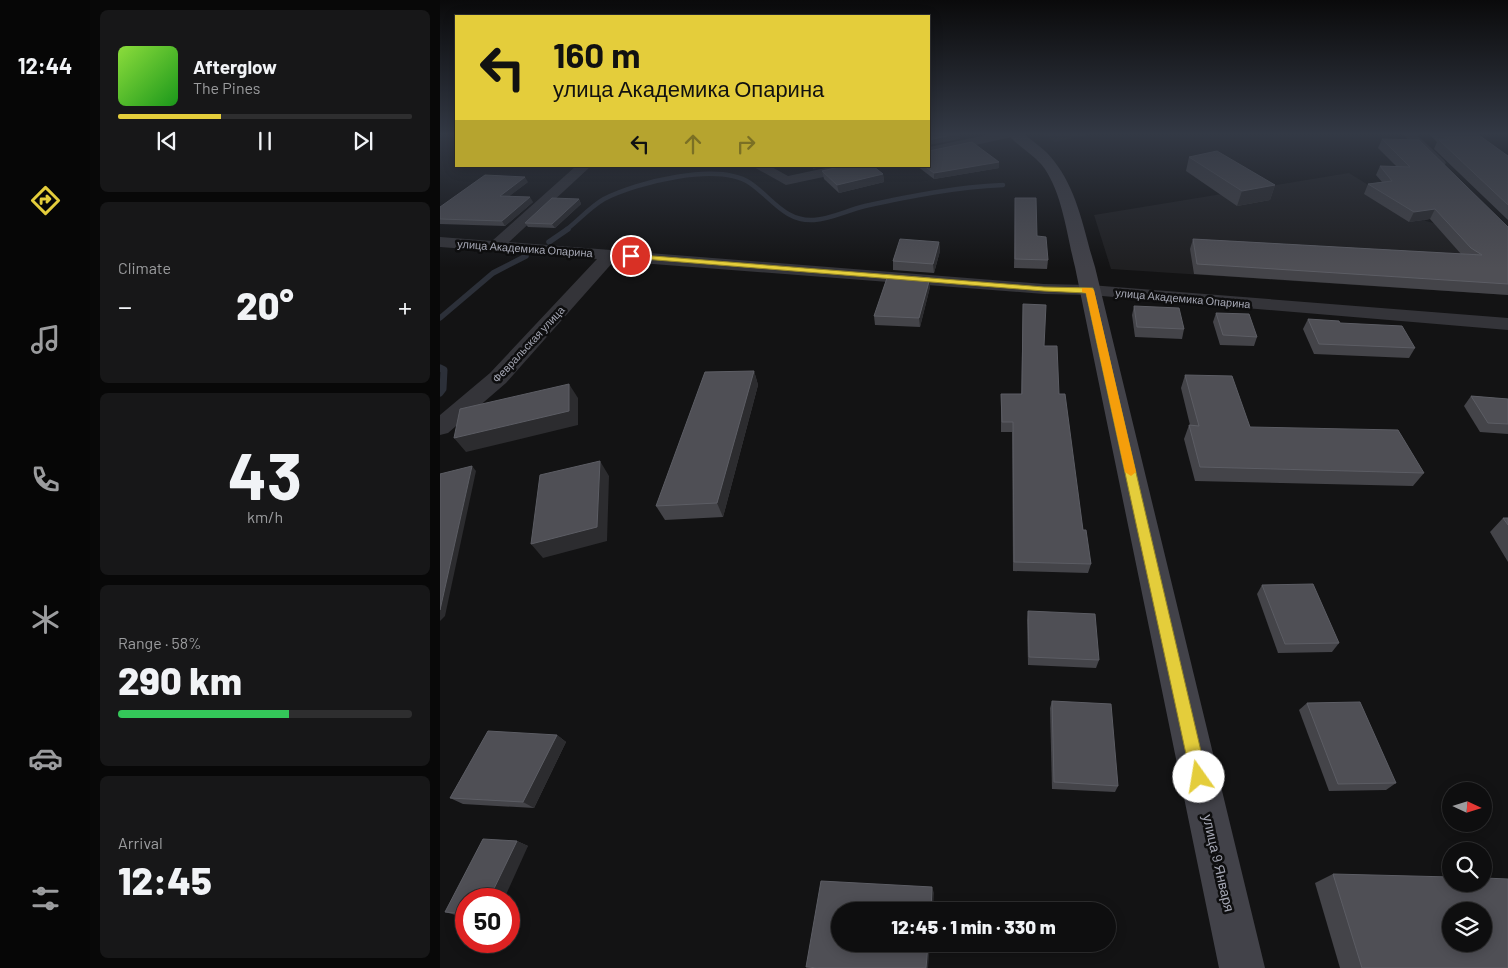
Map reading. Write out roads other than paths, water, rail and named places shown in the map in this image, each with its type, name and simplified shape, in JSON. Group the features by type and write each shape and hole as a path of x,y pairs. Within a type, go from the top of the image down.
{"main road":[{"name":"улица 9 Января","path":"1058,178 1062,187 1090,290 1242,968"}],"street":[{"path":"496,246 571,178"},
{"path":"781,178 786,181 799,178"},
{"name":"улица Академика Опарина","path":"443,244 611,254 1508,324"},
{"name":"Февральская улица","path":"440,427 498,378 611,254"}],"waterway":[{"path":"566,230 604,199 636,186 671,178"},
{"path":"739,178 750,183 779,208 804,220 827,218 865,206 916,195 1003,185"},
{"path":"549,242 568,229"},
{"path":"440,318 493,273 526,256"},
{"path":"440,368 444,370 443,389 440,393"}]}
